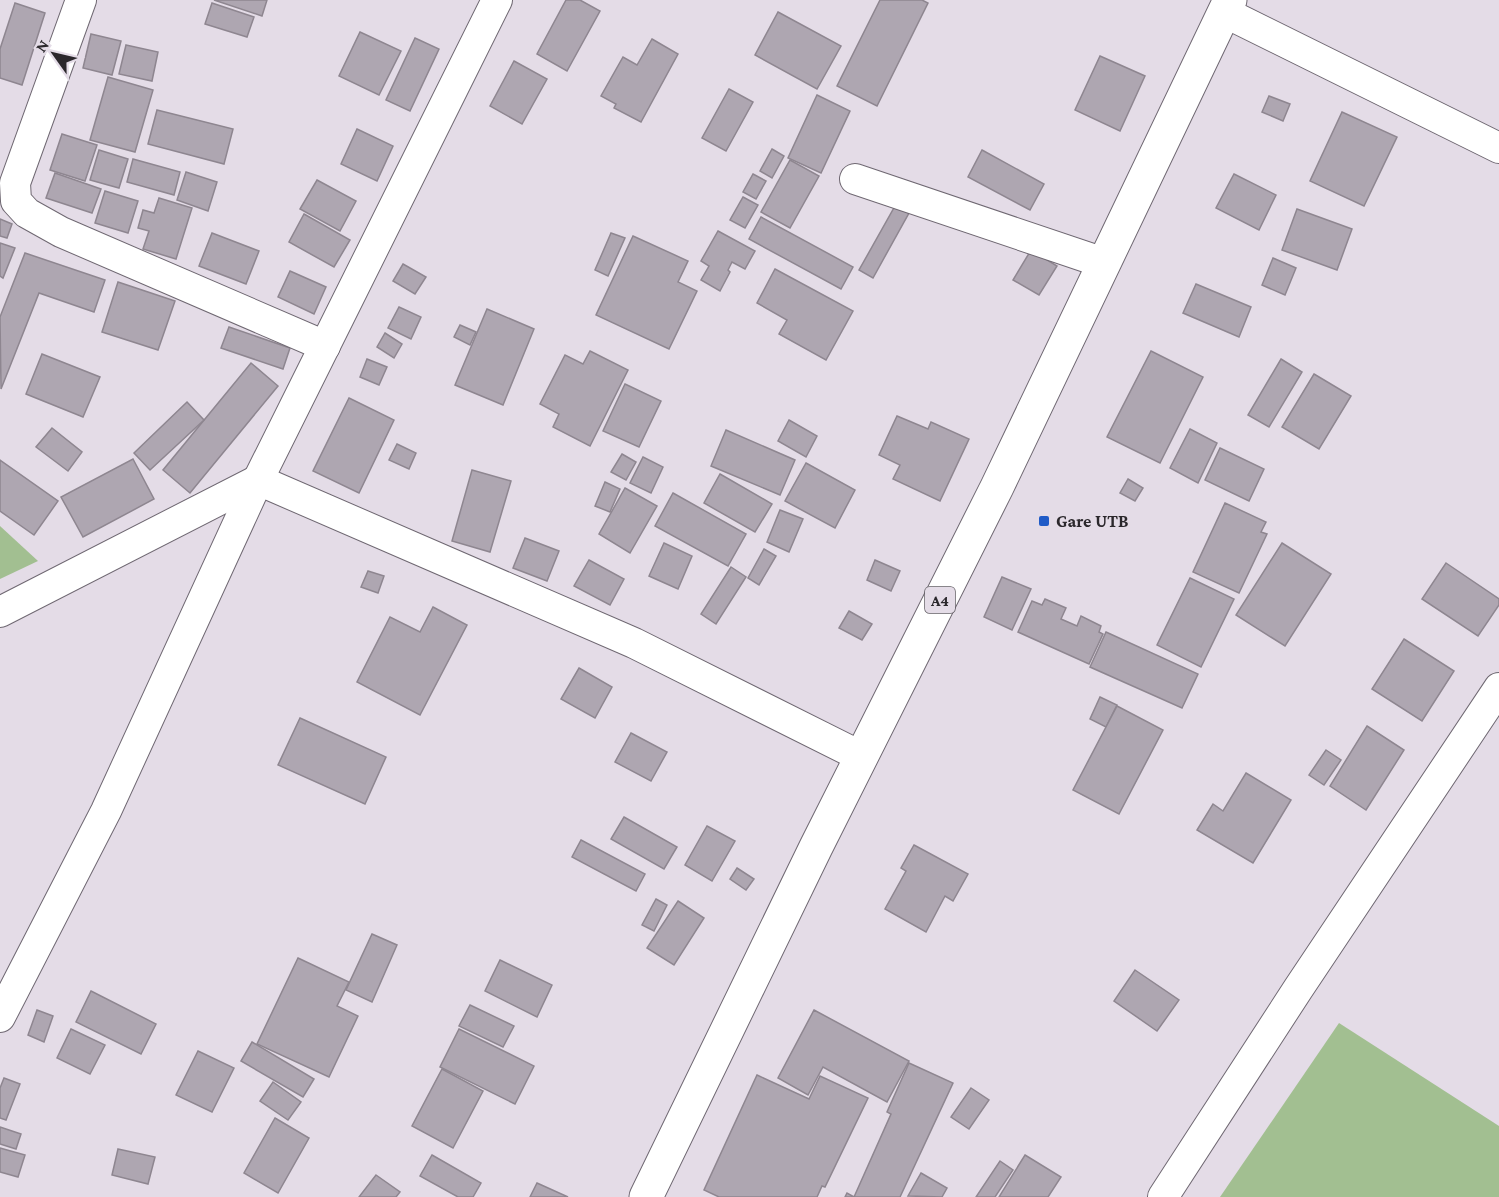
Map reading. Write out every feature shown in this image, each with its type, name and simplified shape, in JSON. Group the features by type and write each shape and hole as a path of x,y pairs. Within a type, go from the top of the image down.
{"main road":[{"name":"A4","path":"646,1197 997,487 1227,6"}],"street":[{"path":"81,0 15,183 16,201 27,213 61,232 325,346"},
{"path":"0,1017 106,811 258,480 497,0"},
{"path":"1227,6 1499,148"},
{"path":"855,179 1104,263"},
{"path":"258,480 634,643 862,757"},
{"path":"0,612 258,480"},
{"path":"1163,1197 1298,989 1499,688"}],"green space":[{"path":"0,526 38,561 0,579"},
{"path":"1339,1023 1499,1126 1499,1197 1220,1197"}],"building":[{"path":"214,0 267,0 262,16"},
{"path":"566,0 580,0 600,11 567,71 537,54"},
{"path":"880,0 922,0 928,3 877,106 837,86"},
{"path":"15,3 45,13 22,85 0,78 0,49"},
{"path":"212,3 254,17 247,37 205,24"},
{"path":"778,12 841,46 817,89 755,55"},
{"path":"360,32 401,51 379,95 339,76"},
{"path":"91,34 121,41 112,75 83,68"},
{"path":"415,38 439,49 410,111 386,100"},
{"path":"652,39 678,54 641,122 614,108 616,104 601,96 623,57 637,65"},
{"path":"126,45 158,52 152,81 119,74"},
{"path":"1100,56 1145,76 1120,131 1075,110"},
{"path":"514,61 547,79 522,124 490,106"},
{"path":"108,77 153,90 135,152 90,140"},
{"path":"729,89 753,102 726,151 702,138"},
{"path":"817,95 850,111 821,173 788,158"},
{"path":"1269,96 1290,104 1283,121 1262,112"},
{"path":"157,110 233,129 224,164 148,144"},
{"path":"1342,112 1397,137 1364,206 1310,181"},
{"path":"357,129 393,146 377,181 341,164"},
{"path":"62,134 97,145 85,181 50,170"},
{"path":"772,149 784,156 772,178 760,171"},
{"path":"99,150 128,159 119,188 90,180"},
{"path":"982,150 1044,184 1030,210 968,177"},
{"path":"133,159 180,172 174,195 127,182"},
{"path":"790,160 819,176 790,228 761,212"},
{"path":"186,172 217,182 208,211 177,200"},
{"path":"55,173 101,189 92,213 46,198"},
{"path":"753,174 766,181 756,199 743,192"},
{"path":"1234,174 1276,195 1259,230 1216,208"},
{"path":"317,180 356,201 340,231 300,209"},
{"path":"105,191 138,201 128,233 95,223"},
{"path":"743,197 758,205 745,228 730,220"},
{"path":"159,198 192,208 176,259 143,249 149,231 138,228 143,210 154,213"},
{"path":"895,206 909,213 873,278 859,270"},
{"path":"1297,209 1352,229 1337,270 1282,250"},
{"path":"304,214 350,240 334,267 289,242"},
{"path":"761,217 853,267 841,289 749,239"},
{"path":"0,219 12,224 7,238 0,236"},
{"path":"718,231 755,251 745,269 732,262 728,270 730,272 720,291 701,280 709,266 701,261"},
{"path":"212,233 259,251 246,284 199,266"},
{"path":"611,233 625,238 608,276 595,270"},
{"path":"633,236 688,261 678,282 697,291 669,349 596,315"},
{"path":"0,243 15,248 3,278 0,276"},
{"path":"1031,250 1057,266 1039,295 1013,280"},
{"path":"25,253 105,280 94,312 39,293 1,389 0,317"},
{"path":"1273,258 1296,268 1285,295 1262,285"},
{"path":"403,264 426,277 415,294 393,281"},
{"path":"775,269 853,311 826,360 779,334 787,320 757,303"},
{"path":"290,271 326,287 314,314 278,297"},
{"path":"118,282 175,301 158,350 102,332"},
{"path":"1196,284 1251,307 1239,337 1183,313"},
{"path":"399,307 421,317 411,339 388,328"},
{"path":"487,309 534,329 503,405 455,385"},
{"path":"460,325 476,332 470,345 454,337"},
{"path":"229,327 290,348 283,369 221,348"},
{"path":"385,333 402,344 394,358 377,347"},
{"path":"590,351 628,370 590,446 553,427 559,414 540,404 565,355 583,364"},
{"path":"1151,351 1203,377 1160,463 1107,437"},
{"path":"42,354 100,377 83,417 26,394"},
{"path":"367,359 387,367 379,385 360,377"},
{"path":"1281,359 1302,372 1269,427 1248,415"},
{"path":"251,363 278,386 190,493 163,470"},
{"path":"1314,374 1351,396 1319,449 1282,427"},
{"path":"625,384 661,401 639,447 603,431"},
{"path":"349,398 394,420 359,493 313,471"},
{"path":"187,402 204,420 150,470 134,453"},
{"path":"897,416 928,429 931,422 969,439 940,501 893,479 900,465 879,455"},
{"path":"789,420 817,436 806,457 778,441"},
{"path":"52,428 82,452 68,471 36,447"},
{"path":"1190,429 1217,443 1198,483 1170,468"},
{"path":"726,430 795,460 780,495 711,466"},
{"path":"397,444 416,453 409,469 389,460"},
{"path":"1220,448 1264,469 1249,501 1205,480"},
{"path":"622,454 636,462 626,480 611,472"},
{"path":"643,457 663,467 651,493 630,483"},
{"path":"133,459 154,499 83,537 61,497"},
{"path":"0,460 58,501 34,535 0,511"},
{"path":"806,463 855,490 835,528 785,501"},
{"path":"472,470 511,481 490,552 452,541"},
{"path":"720,474 772,504 755,532 704,503"},
{"path":"1128,479 1143,488 1135,501 1120,493"},
{"path":"605,482 620,489 610,512 595,506"},
{"path":"625,488 657,506 630,553 599,534"},
{"path":"673,493 746,534 728,566 655,526"},
{"path":"1225,503 1266,522 1261,532 1267,534 1239,593 1193,572"},
{"path":"780,510 803,519 789,552 767,542"},
{"path":"525,538 559,551 547,581 513,568"},
{"path":"664,543 692,556 678,589 649,576"},
{"path":"1282,543 1331,574 1285,646 1236,615"},
{"path":"764,549 776,556 759,585 748,578"},
{"path":"589,560 624,579 610,605 574,586"},
{"path":"875,560 900,571 891,591 867,580"},
{"path":"1446,563 1499,599 1499,605 1478,636 1422,599"},
{"path":"731,567 746,577 716,624 701,614"},
{"path":"368,571 384,576 378,593 361,587"},
{"path":"1002,577 1031,589 1012,630 984,617"},
{"path":"1190,578 1234,599 1201,667 1157,645"},
{"path":"1045,599 1066,608 1061,619 1077,626 1081,616 1101,626 1099,632 1103,634 1089,664 1018,632 1032,601 1042,605"},
{"path":"433,607 467,625 420,715 357,682 390,617 420,632"},
{"path":"849,611 872,624 862,640 839,628"},
{"path":"1106,632 1198,674 1182,708 1090,667"},
{"path":"1404,639 1454,671 1422,721 1372,689"},
{"path":"579,668 612,687 595,718 561,699"},
{"path":"1100,697 1117,705 1106,727 1090,719"},
{"path":"1117,706 1163,730 1119,814 1073,790"},
{"path":"300,718 386,757 365,804 278,765"},
{"path":"1367,726 1404,750 1366,810 1330,786"},
{"path":"631,733 667,752 651,781 615,762"},
{"path":"1326,750 1341,760 1324,785 1309,775"},
{"path":"1246,773 1291,800 1253,863 1197,830 1213,804 1223,811"},
{"path":"624,817 677,847 664,869 611,839"},
{"path":"707,826 735,841 712,881 685,865"},
{"path":"581,840 645,874 636,891 572,857"},
{"path":"914,845 968,874 953,901 945,896 926,932 885,909 906,871 901,868"},
{"path":"737,868 754,879 746,890 730,879"},
{"path":"656,899 667,905 654,931 642,925"},
{"path":"678,901 704,918 674,965 647,948"},
{"path":"372,934 397,945 372,1002 346,990"},
{"path":"298,958 349,982 337,1006 358,1016 329,1077 257,1044"},
{"path":"500,960 552,985 537,1017 485,991"},
{"path":"1135,970 1179,1000 1157,1031 1114,1001"},
{"path":"91,991 156,1024 141,1054 76,1022"},
{"path":"470,1005 514,1026 503,1047 459,1026"},
{"path":"37,1010 53,1016 44,1042 28,1035"},
{"path":"814,1010 909,1061 887,1102 823,1067 808,1095 778,1078"},
{"path":"71,1029 105,1045 90,1074 57,1058"},
{"path":"459,1029 534,1066 515,1104 440,1067"},
{"path":"252,1042 314,1079 303,1097 241,1061"},
{"path":"198,1051 234,1068 212,1112 176,1095"},
{"path":"909,1063 953,1083 900,1197 854,1197 891,1114 887,1112"},
{"path":"442,1069 483,1091 453,1148 412,1126"},
{"path":"757,1075 809,1099 820,1076 868,1098 825,1187 822,1186 817,1197 719,1197 704,1190"},
{"path":"4,1078 20,1084 6,1120 0,1118 0,1088"},
{"path":"273,1082 301,1102 288,1120 260,1101"},
{"path":"971,1088 989,1100 969,1129 951,1117"},
{"path":"275,1118 309,1138 278,1193 244,1173"},
{"path":"0,1127 21,1134 16,1149 0,1144"},
{"path":"0,1148 25,1155 18,1177 0,1172"},
{"path":"118,1149 155,1157 148,1184 112,1175"},
{"path":"432,1155 481,1183 473,1197 458,1197 420,1176"},
{"path":"1025,1155 1061,1177 1048,1197 999,1197"},
{"path":"1000,1161 1013,1170 995,1197 976,1197"},
{"path":"921,1173 947,1188 942,1197 908,1196"},
{"path":"376,1175 400,1192 396,1197 359,1197"},
{"path":"537,1183 568,1197 530,1197"}],"place":[{"name":"Gare UTB","path":"1044,521"}]}
